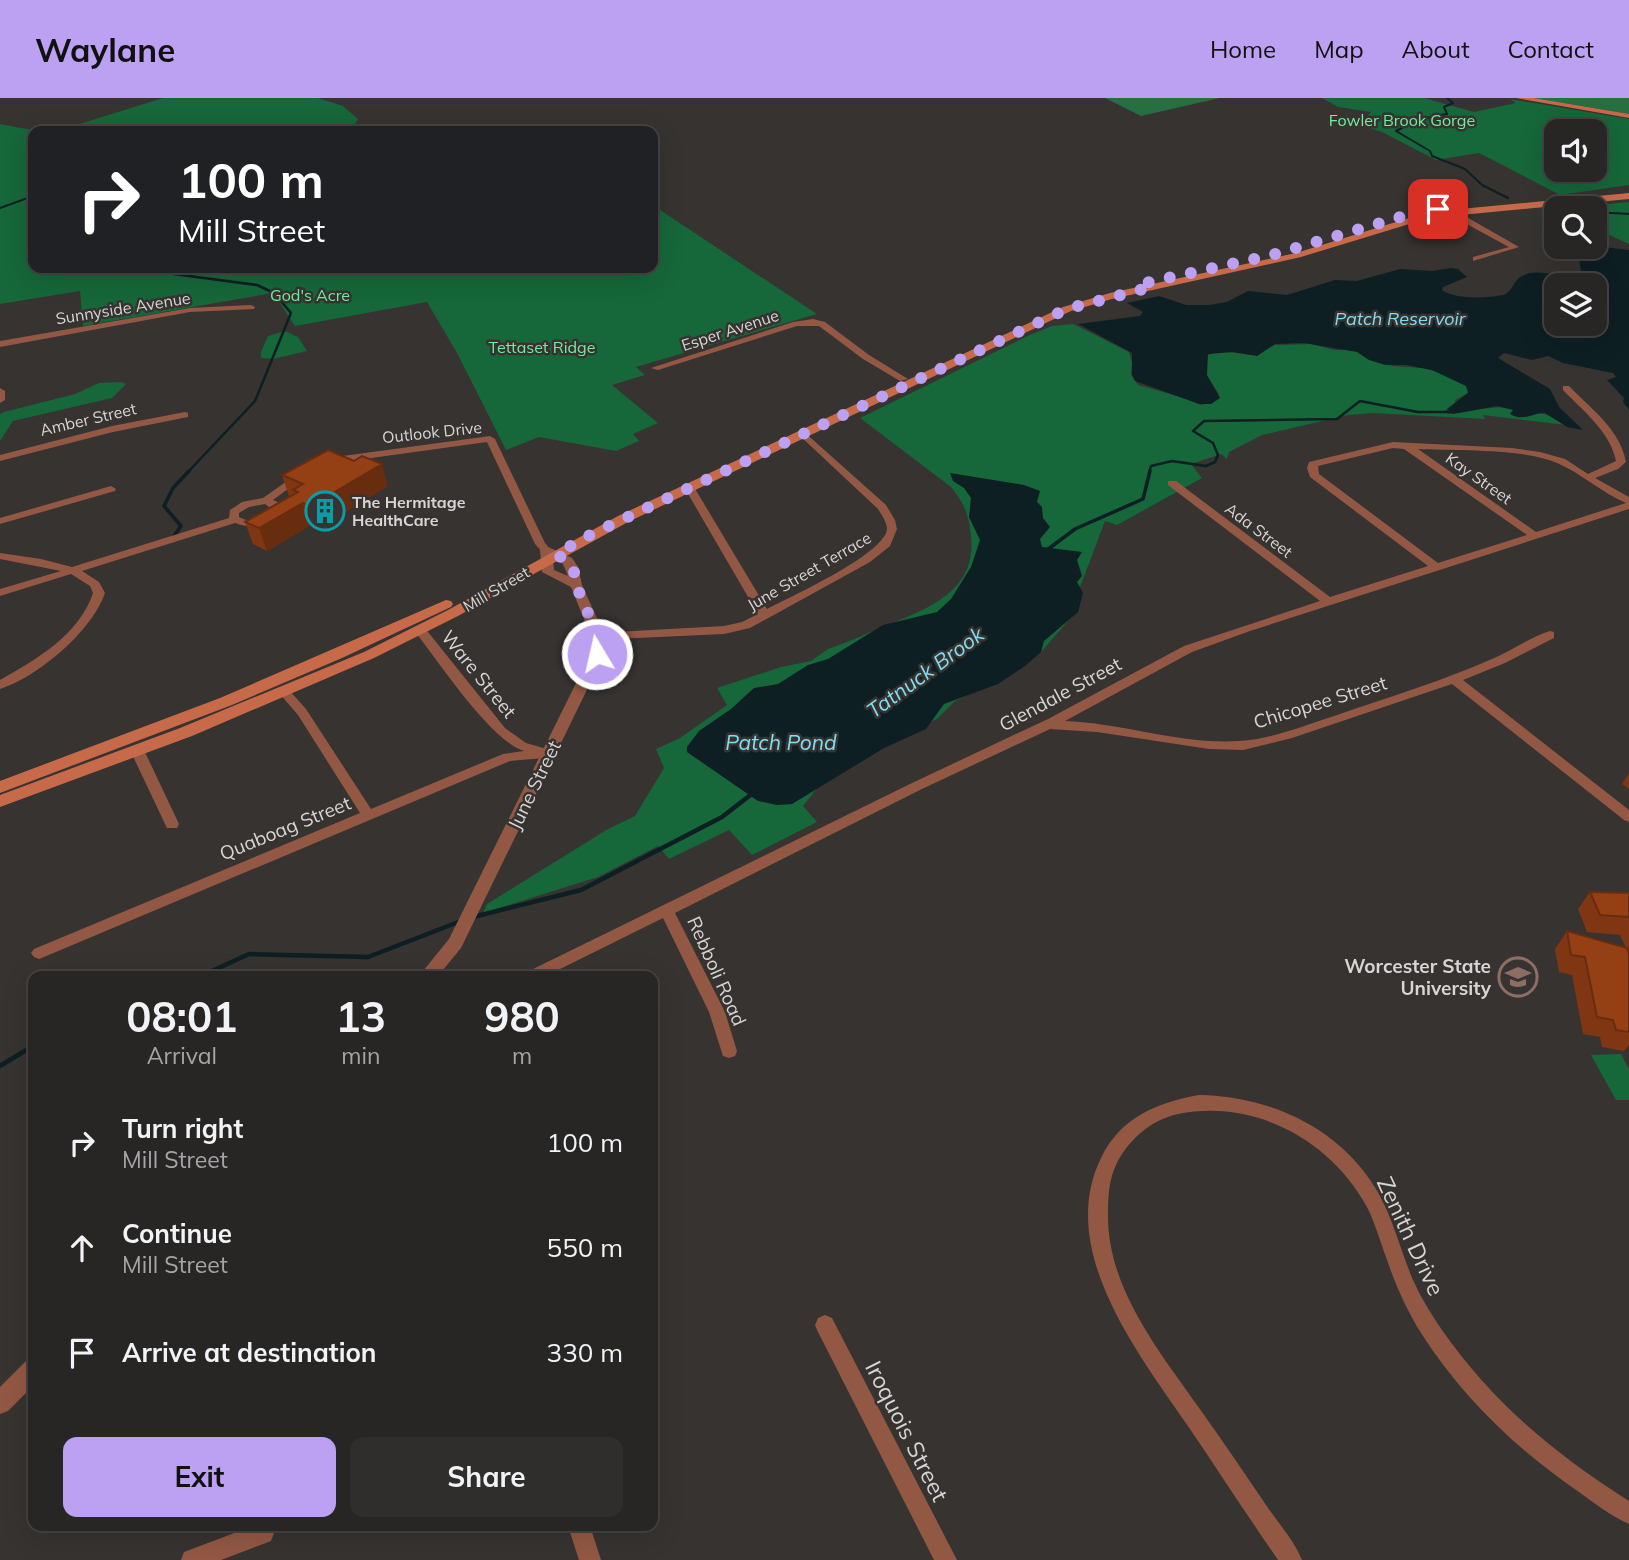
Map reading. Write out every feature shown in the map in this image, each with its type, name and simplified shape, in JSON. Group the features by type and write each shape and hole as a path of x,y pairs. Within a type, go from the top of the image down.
{"main road":[{"path":"1520,98 1629,116"},
{"name":"Mill Street","path":"0,787 209,710 304,671 1067,309 1148,285 1280,253 1417,213 1456,207 1583,198 1629,191"},
{"name":"Mill Street","path":"0,800 285,693 420,630 635,505 1047,311 1092,295 1287,258 1412,219 1452,212 1629,197"}],"street":[{"path":"1452,212 1515,247 1476,259"},
{"name":"Sunnyside Avenue","path":"0,344 190,310 251,307"},
{"name":"Esper Avenue","path":"655,368 796,324 813,322 822,324 866,357 903,379"},
{"path":"1566,388 1610,435 1620,452 1620,462 1614,467 1588,477"},
{"path":"0,391 0,400"},
{"name":"Amber Street","path":"0,458 112,429 185,415"},
{"name":"June Street Terrace","path":"597,638 724,630 746,625 869,559 886,544 891,533 891,521 882,507 802,433"},
{"name":"Outlook Drive","path":"235,520 234,512 241,506 266,501 312,467 340,458 490,439 540,544 550,554"},
{"path":"1436,567 1312,471 1313,464 1393,445 1511,450 1561,461 1629,503"},
{"name":"Kay Street","path":"1406,445 1535,536"},
{"name":"Ada Street","path":"1172,483 1328,601"},
{"path":"689,487 765,616"},
{"path":"0,522 111,489"},
{"path":"0,592 235,520 252,524 271,518 277,507 266,501"},
{"name":"Glendale Street","path":"543,971 1048,725 1188,649 1629,503"},
{"path":"576,585 548,572 550,554 569,562 597,638"},
{"path":"0,556 73,570 92,579 99,588 98,605 63,642 0,685"},
{"name":"Ware Street","path":"420,630 500,731 521,746 549,754"},
{"name":"Chicopee Street","path":"1048,725 1078,724 1234,746 1299,732 1454,679 1505,658 1550,635"},
{"name":"June Street","path":"432,971 455,943 549,754 593,664 598,649 597,638"},
{"path":"1454,679 1629,817"},
{"path":"285,693 302,712 368,815"},
{"path":"137,750 172,824"},
{"name":"Quaboag Street","path":"39,953 508,757 549,754"},
{"name":"Rebboli Road","path":"666,911 717,1012 729,1051"},
{"name":"Zenith Drive","path":"1291,1560 1143,1341 1119,1298 1102,1254 1098,1209 1102,1177 1113,1150 1142,1121 1183,1104 1230,1103 1263,1110 1303,1129 1338,1156 1371,1199 1405,1287 1448,1356 1488,1403 1526,1440 1575,1479 1629,1513"},
{"name":"Iroquois Street","path":"825,1325 946,1560"},
{"path":"0,1403 28,1375"},
{"path":"581,1531 590,1560"},
{"path":"192,1560 263,1533"}],"green space":[{"path":"163,98 318,98 343,106 358,119 354,126 73,126"},
{"path":"1105,98 1220,98 1141,116"},
{"name":"Fowler Brook Gorge","path":"1322,98 1424,98 1474,112 1516,103 1510,99 1629,119 1629,185 1560,195 1479,153 1436,160 1382,132 1360,125 1371,112 1338,107"},
{"path":"1533,98 1629,98 1629,114"},
{"name":"Tettaset Ridge","path":"0,124 28,129 28,273 658,273 658,209 817,314 636,367 645,375 612,385 658,423 633,434 639,441 616,451 539,437 506,450 457,353 427,302 295,326 273,293 83,326 80,291 0,304"},
{"path":"1629,202 1629,244 1607,234 1607,213 1626,213 1607,212 1607,204"},
{"path":"1073,324 1129,352 1131,374 1138,385 1201,405 1210,403 1219,394 1207,377 1205,356 1221,351 1252,355 1275,345 1312,344 1334,350 1354,350 1392,366 1439,372 1464,384 1470,392 1455,400 1456,405 1444,411 1448,414 1500,407 1541,413 1566,425 1483,415 1485,419 1373,413 1348,415 1262,435 1229,452 1227,459 1221,454 1191,464 1202,478 1117,525 1105,521 1071,611 1074,614 1041,652 979,690 955,701 937,719 896,738 819,786 803,806 817,822 752,855 729,830 669,859 658,846 598,877 483,913 487,904 608,829 635,816 664,768 656,749 680,738 727,705 717,688 781,667 811,661 828,649 920,612 948,594 966,570 971,555 970,529 963,504 951,487 860,418 1032,334 1052,326"},
{"path":"285,331 298,337 307,351 273,359 261,358 268,336"},
{"path":"99,383 126,384 112,398 13,421 0,441 0,414 4,412 75,394"},
{"path":"1621,1054 1629,1069 1629,1100 1616,1100 1591,1055"}],"water":[{"name":"Patch Reservoir","path":"1607,247 1629,250 1629,410 1623,402 1624,398 1607,380 1616,377 1613,373 1563,363 1548,356 1532,360 1504,353 1498,358 1550,389 1559,407 1583,430 1567,427 1545,413 1519,417 1510,414 1513,410 1497,406 1453,414 1447,409 1468,393 1466,386 1432,370 1406,365 1385,365 1369,360 1357,352 1304,343 1275,344 1257,356 1233,352 1208,354 1207,375 1220,398 1211,404 1199,404 1135,381 1132,375 1132,353 1078,324 1140,316 1143,312 1127,303 1159,296 1186,305 1209,305 1227,302 1248,291 1287,295 1335,280 1357,281 1400,269 1432,271 1451,268 1458,269 1467,277 1443,287 1442,290 1463,297 1503,295 1519,278 1528,274 1544,273 1544,336 1607,336 1607,273 1578,273 1581,271 1579,259 1607,259"},
{"name":"Patch Pond","path":"950,473 1024,485 1040,491 1037,502 1042,507 1043,518 1050,527 1040,539 1042,547 1082,552 1077,560 1082,576 1077,582 1083,593 1078,612 1044,641 1041,652 998,684 944,704 926,729 884,748 792,804 777,805 758,801 687,752 687,747 699,731 731,709 754,688 778,684 808,665 828,659 883,625 937,612 951,599 971,567 980,540 969,517 971,498 964,488 953,481"}],"building":[{"path":"328,450 354,461 362,456 382,464 311,506 303,503 259,528 245,522 298,492 293,490 303,484 282,475"},
{"path":"1590,892 1629,893 1629,917 1600,915"},
{"path":"1567,931 1627,948 1629,1032 1616,1030 1613,1020 1597,1017 1585,957 1571,955"}],"waterway":[{"path":"1447,98 1453,103 1444,107 1447,114 1400,123 1402,128 1396,131 1430,151 1432,156 1465,169 1482,185 1508,198"},
{"path":"0,208 28,198"},
{"path":"1607,213 1629,214"},
{"path":"166,273 257,285 274,293 291,313 255,401 187,473"},
{"name":"Tatnuck Brook","path":"1149,473 1151,466 1172,461 1206,466 1215,462 1218,455 1213,443 1193,431 1204,421 1337,419 1360,401 1418,412 1453,412"},
{"path":"174,536 181,526 164,506 173,488 189,471"},
{"name":"Tatnuck Brook","path":"1043,553 1075,529 1143,499 1150,471"},
{"name":"Tatnuck Brook","path":"473,917 581,890 722,817 753,793"},
{"name":"Tatnuck Brook","path":"212,971 249,954 368,957 461,921"},
{"name":"Tatnuck Brook","path":"0,1066 28,1049"}],"place":[{"name":"The Hermitage HealthCare","path":"325,511"},
{"name":"Worcester State University","path":"1518,977"}],"route":[{"path":"597,654 597,634 576,585 575,574 569,562 556,554 590,535 1067,309 1151,287 1145,283 1309,246 1404,216 1438,209"}],"park label":[{"name":"God's Acre","path":"310,295"}]}
